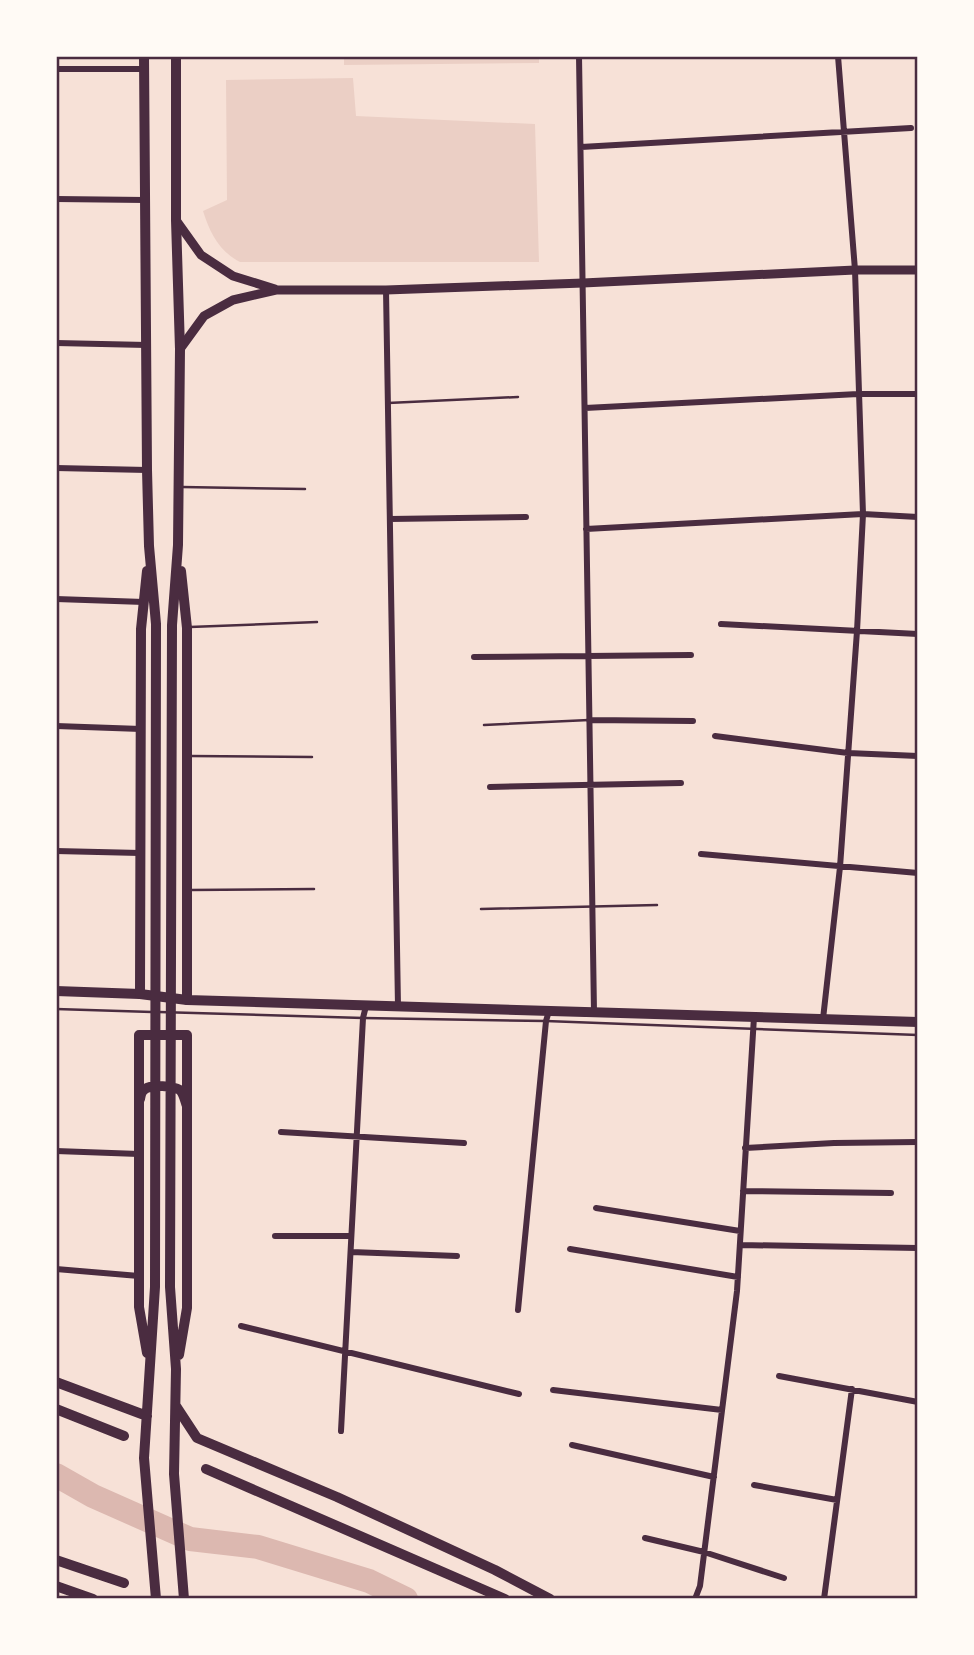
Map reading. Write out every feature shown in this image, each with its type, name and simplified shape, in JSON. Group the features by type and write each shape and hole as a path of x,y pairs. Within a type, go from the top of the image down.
{"main road":[{"path":"144,56 147,470 149,546 156,624 155,1287 144,1458 156,1599"},
{"path":"176,56 176,220 180,349 178,545 172,625 170,1287 176,1369 174,1474 184,1599"},
{"path":"176,220 201,255 233,276 276,290"},
{"path":"180,349 204,316 233,300 276,290 386,290 855,270 918,270"},
{"path":"178,545 187,628 187,1000"},
{"path":"140,994 141,629 149,546"},
{"path":"140,831 148,841 160,846 177,841 187,830"},
{"path":"56,991 140,994 187,1000 398,1006 547,1016 594,1012 754,1023 823,1019 918,1022"},
{"path":"149,1367 139,1307 139,1035 187,1035 187,1308 176,1369"},
{"path":"139,1101 146,1088 171,1087 180,1091 187,1106"},
{"path":"56,1382 146,1416"},
{"path":"176,1406 197,1438 337,1497 495,1570 550,1599"},
{"path":"56,1409 124,1436"},
{"path":"206,1469 505,1599"},
{"path":"56,1560 124,1583"},
{"path":"56,1586 93,1599"}],"street":[{"path":"579,56 594,1012"},
{"path":"823,1019 840,867 858,631 863,514 855,270 838,56"},
{"path":"56,69 144,69"},
{"path":"580,147 911,128"},
{"path":"56,199 145,200"},
{"path":"386,290 398,1006"},
{"path":"56,343 147,345"},
{"path":"585,408 858,394 918,394"},
{"path":"56,468 147,470"},
{"path":"586,529 863,514 918,517"},
{"path":"390,519 526,517"},
{"path":"56,599 144,602"},
{"path":"721,624 918,634"},
{"path":"474,657 691,655"},
{"path":"589,720 693,721"},
{"path":"56,726 141,729"},
{"path":"715,736 848,753 918,756"},
{"path":"490,787 681,783"},
{"path":"56,851 140,853"},
{"path":"701,854 918,873"},
{"path":"341,1431 356,1136 366,1006"},
{"path":"518,1310 547,1016"},
{"path":"695,1599 700,1586 738,1277 754,1023"},
{"path":"281,1132 464,1143"},
{"path":"745,1148 918,1142"},
{"path":"56,1151 139,1154"},
{"path":"743,1191 891,1193"},
{"path":"596,1208 740,1231"},
{"path":"275,1236 351,1236"},
{"path":"740,1245 918,1248"},
{"path":"570,1249 738,1277"},
{"path":"351,1252 457,1256"},
{"path":"56,1269 139,1276"},
{"path":"241,1326 519,1394"},
{"path":"779,1376 918,1402"},
{"path":"553,1390 722,1410"},
{"path":"824,1599 852,1390"},
{"path":"572,1445 714,1477"},
{"path":"754,1485 837,1500"},
{"path":"645,1538 704,1552 785,1578"}],"lane":[{"path":"388,402 518,397"},
{"path":"179,486 305,489"},
{"path":"187,628 317,622"},
{"path":"484,725 589,720"},
{"path":"187,756 313,757"},
{"path":"187,890 314,888"},
{"path":"481,909 657,905"},
{"path":"56,1009 363,1018 547,1016 754,1023 918,1035"}],"shaded area":[{"path":"344,56 539,56 539,63 344,65"},
{"path":"353,78 356,116 535,124 539,262 240,262 226,252 212,234 203,211 227,200 226,80"}],"waterway":[{"path":"56,1475 93,1496 190,1539 258,1547 369,1581 406,1599"}]}
